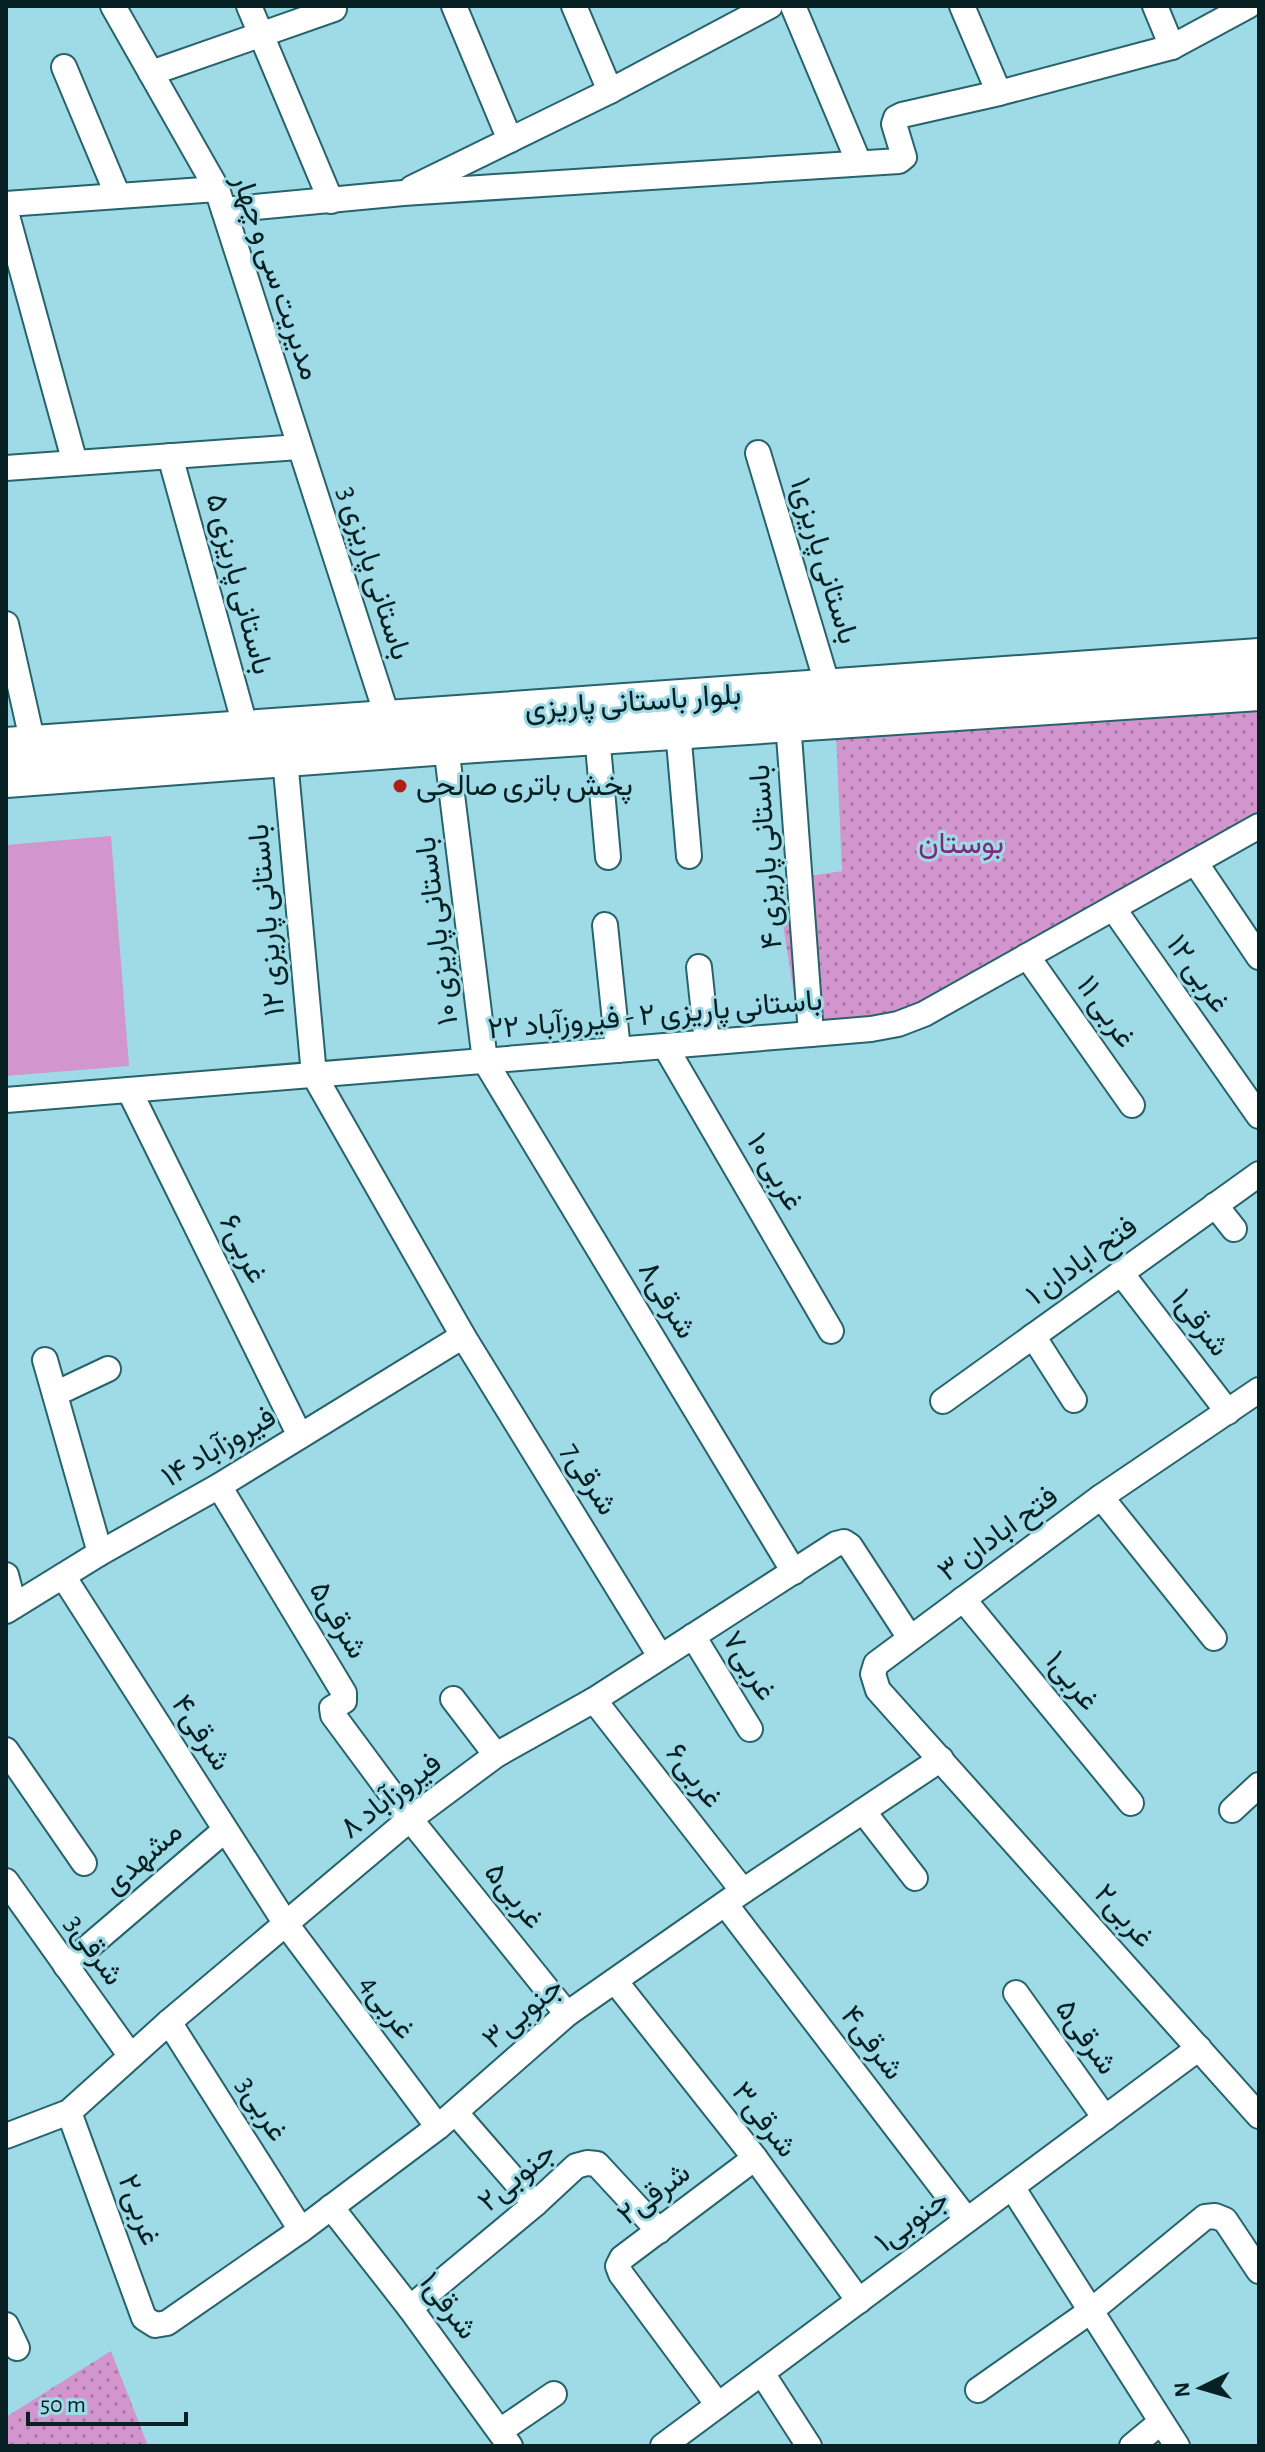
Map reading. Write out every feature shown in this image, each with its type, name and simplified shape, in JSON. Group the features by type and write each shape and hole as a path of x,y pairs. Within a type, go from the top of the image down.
{"main road":[{"name":"بلوار باستانی پاریزی","path":"19,745 1259,657"},
{"name":"بلوار باستانی پاریزی","path":"6,779 597,735 1259,692"}],"street":[{"name":"مدیریت سی و چهار","path":"113,6 220,200 299,447"},
{"path":"249,6 331,201"},
{"path":"454,6 510,140"},
{"path":"574,6 610,91"},
{"path":"403,193 610,91 770,6"},
{"path":"793,6 859,163"},
{"path":"962,6 999,93"},
{"path":"1155,6 1172,47"},
{"path":"6,204 118,196 331,201 403,193 899,161 904,157 894,124 896,118 1172,47 1248,6"},
{"path":"151,73 334,9"},
{"path":"64,67 118,196"},
{"path":"6,212 75,463"},
{"path":"6,468 299,447"},
{"name":"باستانی پاریزی 3","path":"299,447 388,719"},
{"name":"باستانی پاریزی۱","path":"758,453 828,687"},
{"name":"باستانی پاریزی ۵","path":"170,456 246,729"},
{"path":"6,624 19,745"},
{"name":"باستانی پاریزی ۴","path":"788,722 811,1034"},
{"path":"678,730 689,856"},
{"path":"597,735 608,857"},
{"name":"باستانی پاریزی ۱۰","path":"446,746 485,1061"},
{"name":"باستانی پاریزی ۱۲","path":"285,759 314,1075"},
{"name":"باستانی پاریزی ۲ - فیروزآباد ۲۲","path":"6,1100 811,1034 898,1024 924,1014 1259,826"},
{"path":"1195,862 1259,957"},
{"name":"غربی ۱۲","path":"1113,908 1259,1116"},
{"path":"605,925 618,1050"},
{"name":"غربی ۱۱","path":"1027,956 1132,1105"},
{"path":"699,967 707,1042"},
{"name":"غربی ۱۰","path":"665,1046 831,1331"},
{"name":"شرقی۸","path":"485,1061 794,1572"},
{"name":"شرقی7","path":"314,1075 463,1336 660,1656"},
{"name":"غربی۶","path":"129,1090 300,1436"},
{"name":"فتح ابادان ۱","path":"943,1401 1259,1174"},
{"path":"1215,1205 1234,1229"},
{"name":"شرقی۱","path":"1121,1273 1228,1412"},
{"name":"فیروزآباد ۱۴","path":"10,1608 219,1486 463,1336"},
{"path":"1033,1336 1074,1400"},
{"path":"45,1360 100,1553"},
{"path":"55,1394 108,1369"},
{"name":"فتح ابادان ۳","path":"941,1759 878,1690 873,1674 876,1664 1101,1497 1259,1390"},
{"name":"شرقی۵","path":"219,1486 344,1693 344,1701 332,1708 333,1715 410,1819"},
{"path":"1101,1497 1214,1638"},
{"name":"فیروزآباد ۸","path":"6,2134 69,2112 130,2055 410,1819 496,1755 594,1700 836,1544 844,1542 850,1546 910,1638"},
{"path":"6,1575 10,1608"},
{"name":"شرقی۴","path":"63,1576 286,1924"},
{"name":"غربی۱","path":"963,1599 1131,1803"},
{"name":"غربی۷","path":"693,1636 750,1729"},
{"path":"453,1699 496,1755"},
{"name":"غربی۶","path":"594,1700 735,1898"},
{"path":"6,1750 84,1863"},
{"name":"جنوبی۳","path":"155,2325 167,2323 301,2230 447,2120 567,2014 941,1759"},
{"name":"غربی۲","path":"941,1759 1259,2116"},
{"path":"1232,1810 1259,1785"},
{"path":"863,1811 915,1878"},
{"name":"غربی۵","path":"410,1819 567,2014"},
{"name":"مشهدی","path":"66,1966 225,1830"},
{"name":"شرقی3","path":"6,1881 130,2055"},
{"name":"شرقی۴","path":"735,1898 967,2220"},
{"name":"غربی4","path":"286,1924 447,2120 535,2204"},
{"name":"شرقی۳","path":"615,1981 755,2158 859,2301"},
{"name":"شرقی۵","path":"1016,1993 1105,2118"},
{"name":"غربی3","path":"169,2022 301,2230"},
{"name":"جنوبی۱","path":"663,2446 1199,2048"},
{"name":"غربی۲","path":"69,2112 144,2318 155,2325"},
{"name":"شرقی۲","path":"718,2405 618,2266 622,2258 755,2158"},
{"name":"جنوبی۲","path":"410,2308 576,2166 597,2164 659,2231"},
{"path":"1012,2187 1177,2446"},
{"name":"شرقی۱","path":"331,2207 505,2438"},
{"path":"978,2390 1092,2310 1205,2217 1215,2216 1225,2220 1259,2271"},
{"path":"6,2325 17,2348"},
{"path":"762,2373 809,2446"},
{"path":"505,2438 554,2394"},
{"path":"1132,2446 1161,2422"}],"green space":[{"name":"بوستان","path":"1259,708 1259,813 916,1003 873,1016 799,1026 781,912 805,907 803,877 842,871 836,734"},
{"path":"111,836 129,1066 6,1076 6,845"},
{"path":"111,2351 148,2446 6,2446 6,2417"}],"place":[{"name":"پخش باتری صالحی","path":"400,786"}]}
